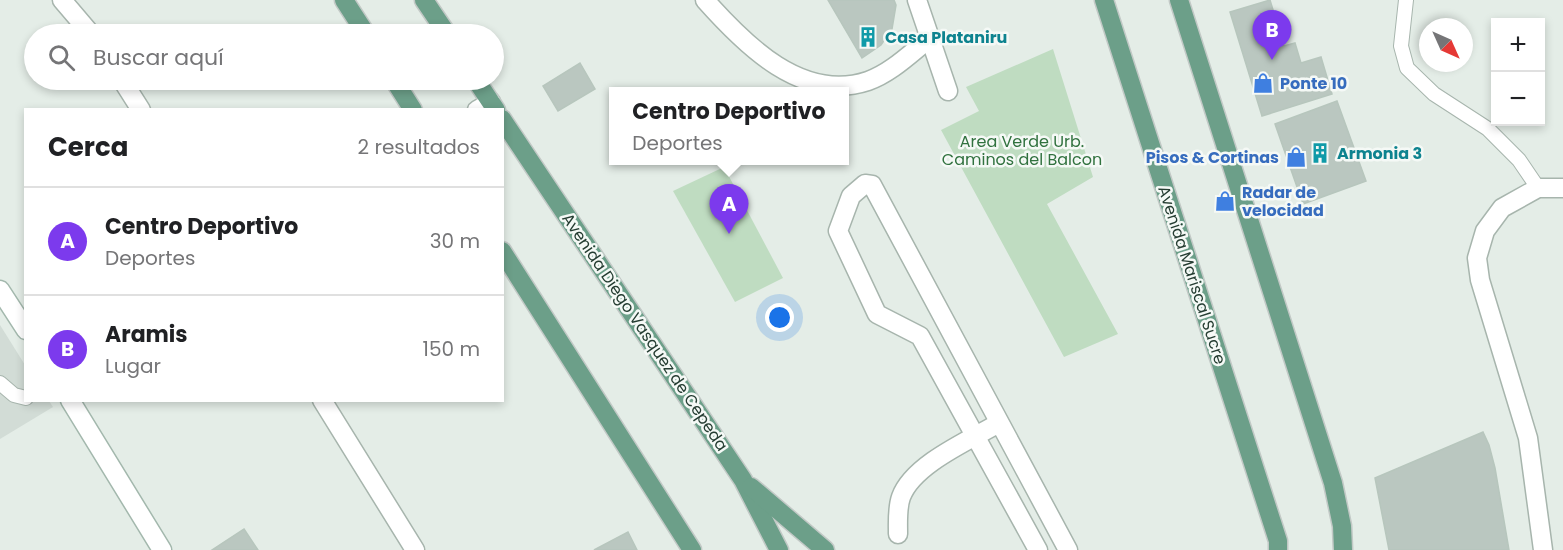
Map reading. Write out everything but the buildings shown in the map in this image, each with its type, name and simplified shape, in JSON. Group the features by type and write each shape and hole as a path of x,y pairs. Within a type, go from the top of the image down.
{"main road":[{"path":"344,0 360,24"},
{"path":"424,0 440,24"},
{"name":"Avenida Mariscal Sucre","path":"1104,0 1278,541 1278,550"},
{"path":"1179,0 1334,483 1342,526 1343,550"},
{"path":"400,90 412,108"},
{"path":"480,90 488,107"},
{"name":"Avenida Diego Vasquez de Cepeda","path":"504,122 743,480 779,550"},
{"path":"504,254 692,550"},
{"path":"743,480 825,550"}],"street":[{"path":"62,0 82,24"},
{"path":"705,0 751,47 778,67 809,81 843,86 869,81 891,68 929,39"},
{"path":"917,0 948,91"},
{"path":"128,90 140,108"},
{"path":"1038,550 920,336 877,314 838,231 851,196 865,184 872,184 1068,550"},
{"path":"1543,550 1528,438 1480,280 1477,258 1485,231 1502,208 1538,188 1563,188"},
{"path":"0,290 24,327"},
{"path":"920,336 946,322"},
{"path":"71,402 162,550"},
{"path":"323,402 415,550"},
{"path":"898,534 900,499 906,485 936,458 999,423"},
{"path":"1027,531 1052,521"}],"lane":[{"path":"1406,0 1401,46 1407,68 1434,94 1488,129 1520,160 1538,188"},
{"path":"0,383 14,394 24,397"}],"shaded area":[{"path":"0,325 24,363 24,402 50,402 53,407 0,439"}],"green space":[{"name":"Area Verde Urb. Caminos del Balcon","path":"1053,49 1093,177 1047,204 1118,334 1064,357 941,130 979,111 966,87"},
{"path":"724,167 783,278 735,302 673,191"}],"place":[{"name":"Casa Plataniru","path":"868,37"},
{"name":"Aramis","path":"1272,60"},
{"name":"Ponte 10","path":"1263,83"},
{"name":"Armonia 3","path":"1320,153"},
{"name":"Pisos & Cortinas","path":"1296,157"},
{"name":"Radar de velocidad","path":"1225,201"},
{"name":"Centro Deportivo","path":"729,234"}]}
